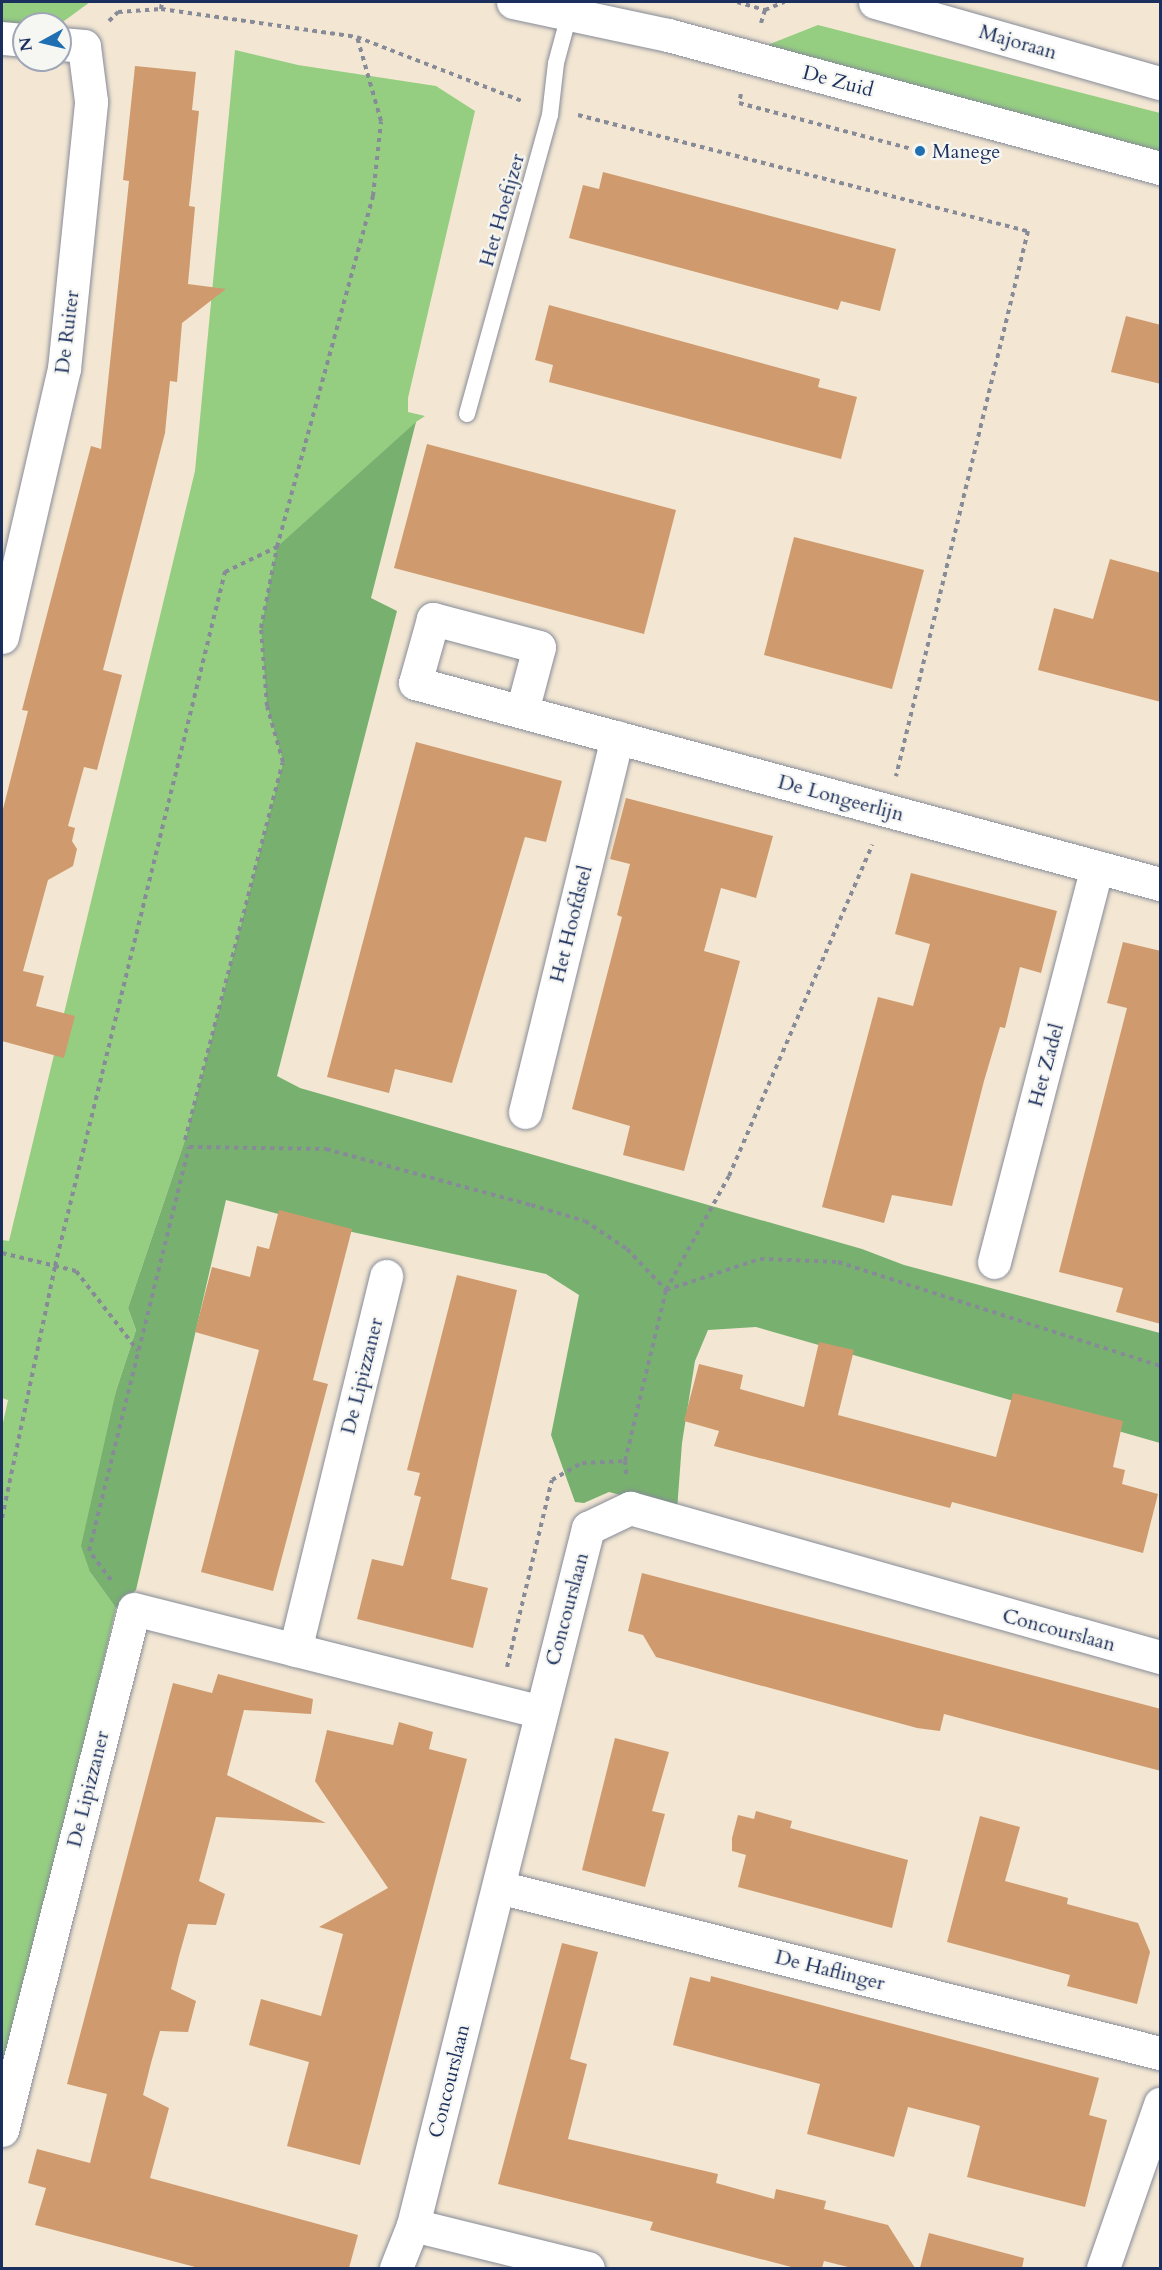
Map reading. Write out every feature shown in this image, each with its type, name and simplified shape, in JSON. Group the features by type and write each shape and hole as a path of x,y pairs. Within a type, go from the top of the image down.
{"street":[{"name":"De Zuid","path":"513,2 668,35 1161,168"},
{"name":"Majoraan","path":"875,2 1161,83"},
{"name":"De Ruiter","path":"2,637 64,369 92,101 84,46 72,45"},
{"name":"De Longeerlijn","path":"522,711 1161,884"},
{"name":"Het Hoofdstel","path":"525,1112 617,737"},
{"name":"Het Zadel","path":"994,1262 1097,867"},
{"name":"De Lipizzaner","path":"295,1650 386,1276"},
{"name":"Concourslaan","path":"396,2268 413,2225 588,1528 630,1508 1161,1657"},
{"name":"De Lipizzaner","path":"2,2130 134,1609"},
{"path":"134,1609 540,1712"},
{"name":"De Haflinger","path":"499,1887 1161,2053"},
{"path":"1104,2268 1161,2103"},
{"path":"413,2225 588,2268"}],"lane":[{"name":"Het Hoefijzer","path":"467,414 550,115 556,63 569,15"}],"path":[{"path":"161,9 162,2"},
{"path":"737,2 765,10 784,2"},
{"path":"185,1140 283,762 267,706 261,628 277,547 372,196 381,121 357,37"},
{"path":"2,1518 55,1266 225,572 277,547"},
{"path":"134,1609 89,1551 189,1147 326,1149 542,1208 585,1221 627,1249 666,1290"},
{"path":"2,1253 76,1271 138,1352"},
{"path":"666,1290 760,1259 838,1262 1161,1366"},
{"path":"625,1461 666,1290"}],"green space":[{"path":"2,2 90,2 72,15 72,12 12,12 12,26 2,27"},
{"path":"818,25 1160,113 1160,151 765,46"},
{"path":"235,50 298,65 436,86 475,111 408,398 408,412 425,416 416,422 267,706 283,762 185,1140 128,1308 136,1330 116,1391 90,1572 116,1608 2,2088 2,1427 8,1400 2,1398 2,1240 9,1241 195,471"},
{"path":"416,422 371,598 397,611 277,1076 300,1088 862,1249 904,1265 1160,1333 1160,1443 756,1327 708,1330 695,1361 682,1443 677,1510 609,1492 584,1503 575,1502 551,1435 579,1295 546,1274 320,1225 226,1200 136,1590 116,1608 90,1572 81,1546 116,1391 136,1330 128,1308 185,1140 283,762 267,706 261,628 277,547"}],"building":[{"path":"135,66 196,72 192,110 199,111 189,206 195,207 188,284 226,289 182,323 177,382 170,381 165,433 103,670 122,675 97,770 84,767 68,826 75,828 72,841 77,849 73,866 48,880 23,971 44,976 36,1006 75,1016 64,1058 2,1041 2,813 28,711 22,710 91,446 101,449 129,181 123,180"},
{"path":"603,172 896,249 880,311 841,301 838,310 569,238 583,185 599,189"},
{"path":"549,305 820,379 818,387 857,397 841,459 549,382 553,365 535,360"},
{"path":"1126,316 1161,325 1161,384 1111,372"},
{"path":"427,444 676,510 644,634 394,568"},
{"path":"794,537 924,570 892,689 764,655"},
{"path":"1110,559 1161,573 1161,702 1038,670 1054,608 1093,619"},
{"path":"416,742 562,781 546,842 525,837 452,1083 395,1069 389,1093 327,1077"},
{"path":"626,798 773,836 756,898 721,888 704,951 740,961 684,1171 623,1155 630,1126 572,1109 622,917 617,915 630,864 610,859"},
{"path":"911,873 1057,911 1041,973 1020,967 1005,1028 1000,1027 984,1081 952,1206 892,1195 884,1223 822,1207 878,997 913,1006 930,944 895,934"},
{"path":"1123,942 1161,951 1161,1324 1116,1312 1123,1288 1059,1272 1127,1008 1107,1003"},
{"path":"279,1210 352,1229 313,1380 328,1384 273,1591 201,1572 259,1350 195,1332 212,1267 250,1277 257,1246 269,1249"},
{"path":"457,1275 517,1290 451,1579 488,1588 473,1648 357,1619 372,1559 403,1566 421,1497 414,1495 420,1473 407,1470"},
{"path":"819,1342 854,1350 838,1415 996,1457 1013,1393 1123,1421 1113,1467 1125,1470 1122,1484 1158,1494 1143,1553 952,1502 950,1508 714,1446 719,1431 684,1421 699,1364 743,1375 740,1389 804,1407"},
{"path":"642,1573 1161,1709 1161,1771 944,1714 940,1731 917,1728 656,1657 643,1635 628,1631"},
{"path":"218,1674 313,1699 311,1714 244,1710 227,1775 326,1823 216,1817 199,1881 225,1894 216,1925 188,1924 179,1956 171,1989 196,2001 188,2032 160,2031 151,2063 143,2095 169,2108 150,2178 358,2235 349,2268 199,2268 35,2225 46,2188 28,2183 37,2149 90,2163 107,2094 67,2084 173,1683 212,1693"},
{"path":"399,1722 433,1732 429,1749 467,1759 360,2165 287,2146 309,2062 249,2045 261,1999 321,2016 343,1934 319,1927 388,1888 315,1781 327,1730 393,1745"},
{"path":"615,1738 669,1752 652,1811 665,1814 645,1887 582,1870"},
{"path":"756,1811 792,1821 790,1828 908,1860 892,1928 738,1887 746,1855 732,1851 732,1838 738,1815 754,1819"},
{"path":"980,1816 1020,1827 1005,1881 1068,1898 1067,1904 1138,1923 1150,1952 1137,2004 1067,1986 1070,1975 947,1942"},
{"path":"562,1943 598,1952 570,2059 587,2064 568,2139 718,2174 716,2183 774,2199 776,2189 826,2201 824,2209 888,2225 915,2268 852,2268 824,2261 822,2268 795,2268 650,2230 653,2222 498,2184"},
{"path":"711,1976 1099,2078 1089,2115 1107,2120 1085,2207 967,2177 980,2126 974,2124 908,2107 894,2157 807,2134 820,2084 673,2045 690,1977 710,1982"},
{"path":"929,2233 1024,2258 1022,2268 920,2268"}],"place":[{"name":"Manege","path":"920,151"}]}
